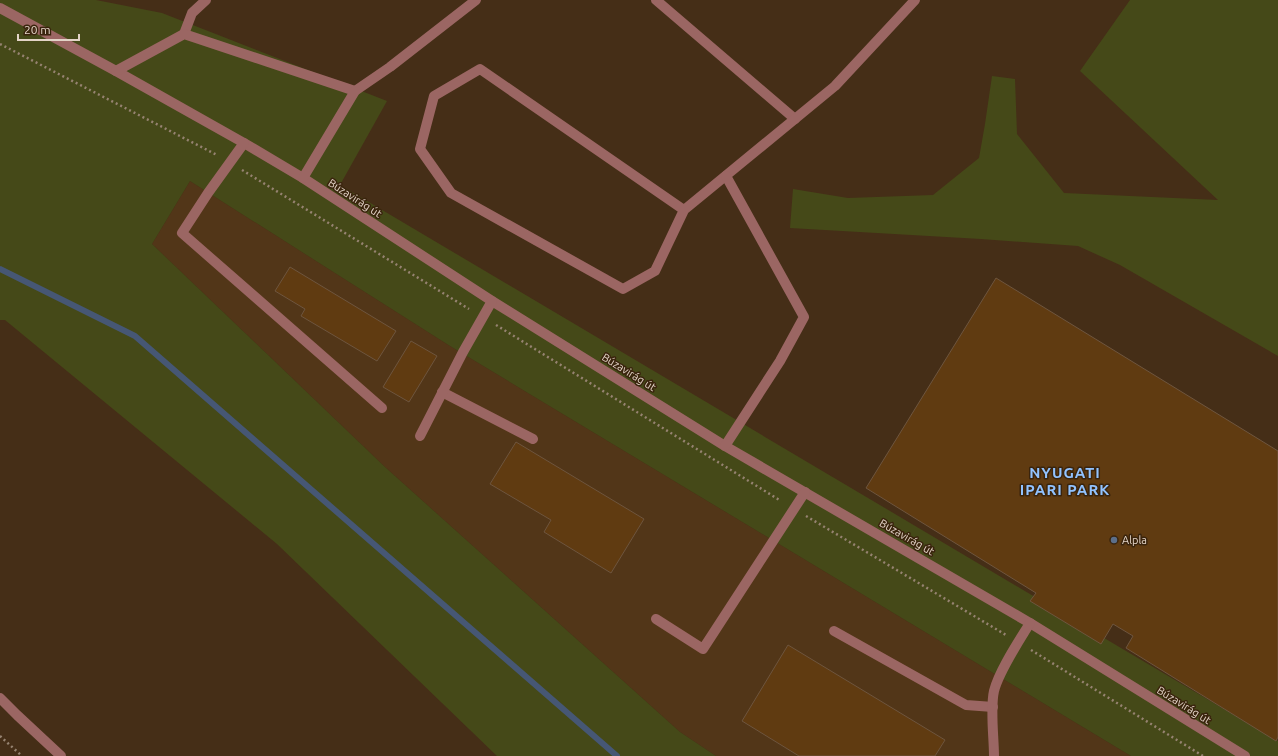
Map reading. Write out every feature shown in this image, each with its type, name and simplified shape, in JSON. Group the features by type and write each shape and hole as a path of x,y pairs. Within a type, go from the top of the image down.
{"street":[{"path":"116,71 184,34 192,13 206,0"},
{"path":"303,178 355,91 390,67 476,0"},
{"path":"656,0 795,119"},
{"path":"684,210 480,69 434,96 420,149 451,193 623,289 655,271 684,210 835,86 915,0"},
{"name":"Búzavirág út","path":"0,8 116,71 303,178 492,301 725,446 1030,623 1245,756"},
{"path":"184,34 355,91"},
{"path":"244,143 229,162 182,233 382,408"},
{"path":"725,446 780,361 804,317 726,176"},
{"path":"420,436 463,352 492,301"},
{"path":"442,392 532,440"},
{"path":"656,619 703,649 805,492"},
{"path":"994,756 994,691 1001,673 1030,623"},
{"path":"834,631 966,705 993,707"},
{"path":"0,698 61,756"}],"path":[{"path":"0,44 229,162 794,509 1019,643 1203,756"},
{"path":"0,736 22,756"}],"shaded area":[{"path":"190,181 450,346 1131,756 716,756 680,732 385,467 152,244"}],"green space":[{"path":"0,0 96,0 162,13 387,101 340,185 1278,741 1278,756 1131,756 450,346 190,181 152,244 385,467 680,732 716,756 497,756 277,544 5,320 0,320"},
{"path":"1130,0 1278,0 1278,356 1120,265 1078,246 790,228 793,189 848,198 933,195 979,158 992,76 1015,79 1017,134 1064,193 1218,200 1080,71"}],"building":[{"path":"290,267 396,331 377,361 301,316 305,309 275,291"},
{"name":"Alpla","path":"996,278 1278,451 1278,737 1276,741 1126,648 1133,636 1113,624 1101,644 1030,601 1036,593 866,488"},
{"path":"411,341 437,356 409,402 383,387"},
{"path":"516,442 644,519 611,573 544,532 551,520 490,484"},
{"path":"788,645 945,740 935,756 799,756 742,721"}],"waterway":[{"path":"0,269 135,336 617,756"}],"place":[{"name":"Alpla","path":"1114,540"}],"district":[{"name":"NYUGATI IPARI PARK","path":"1065,480"}]}
